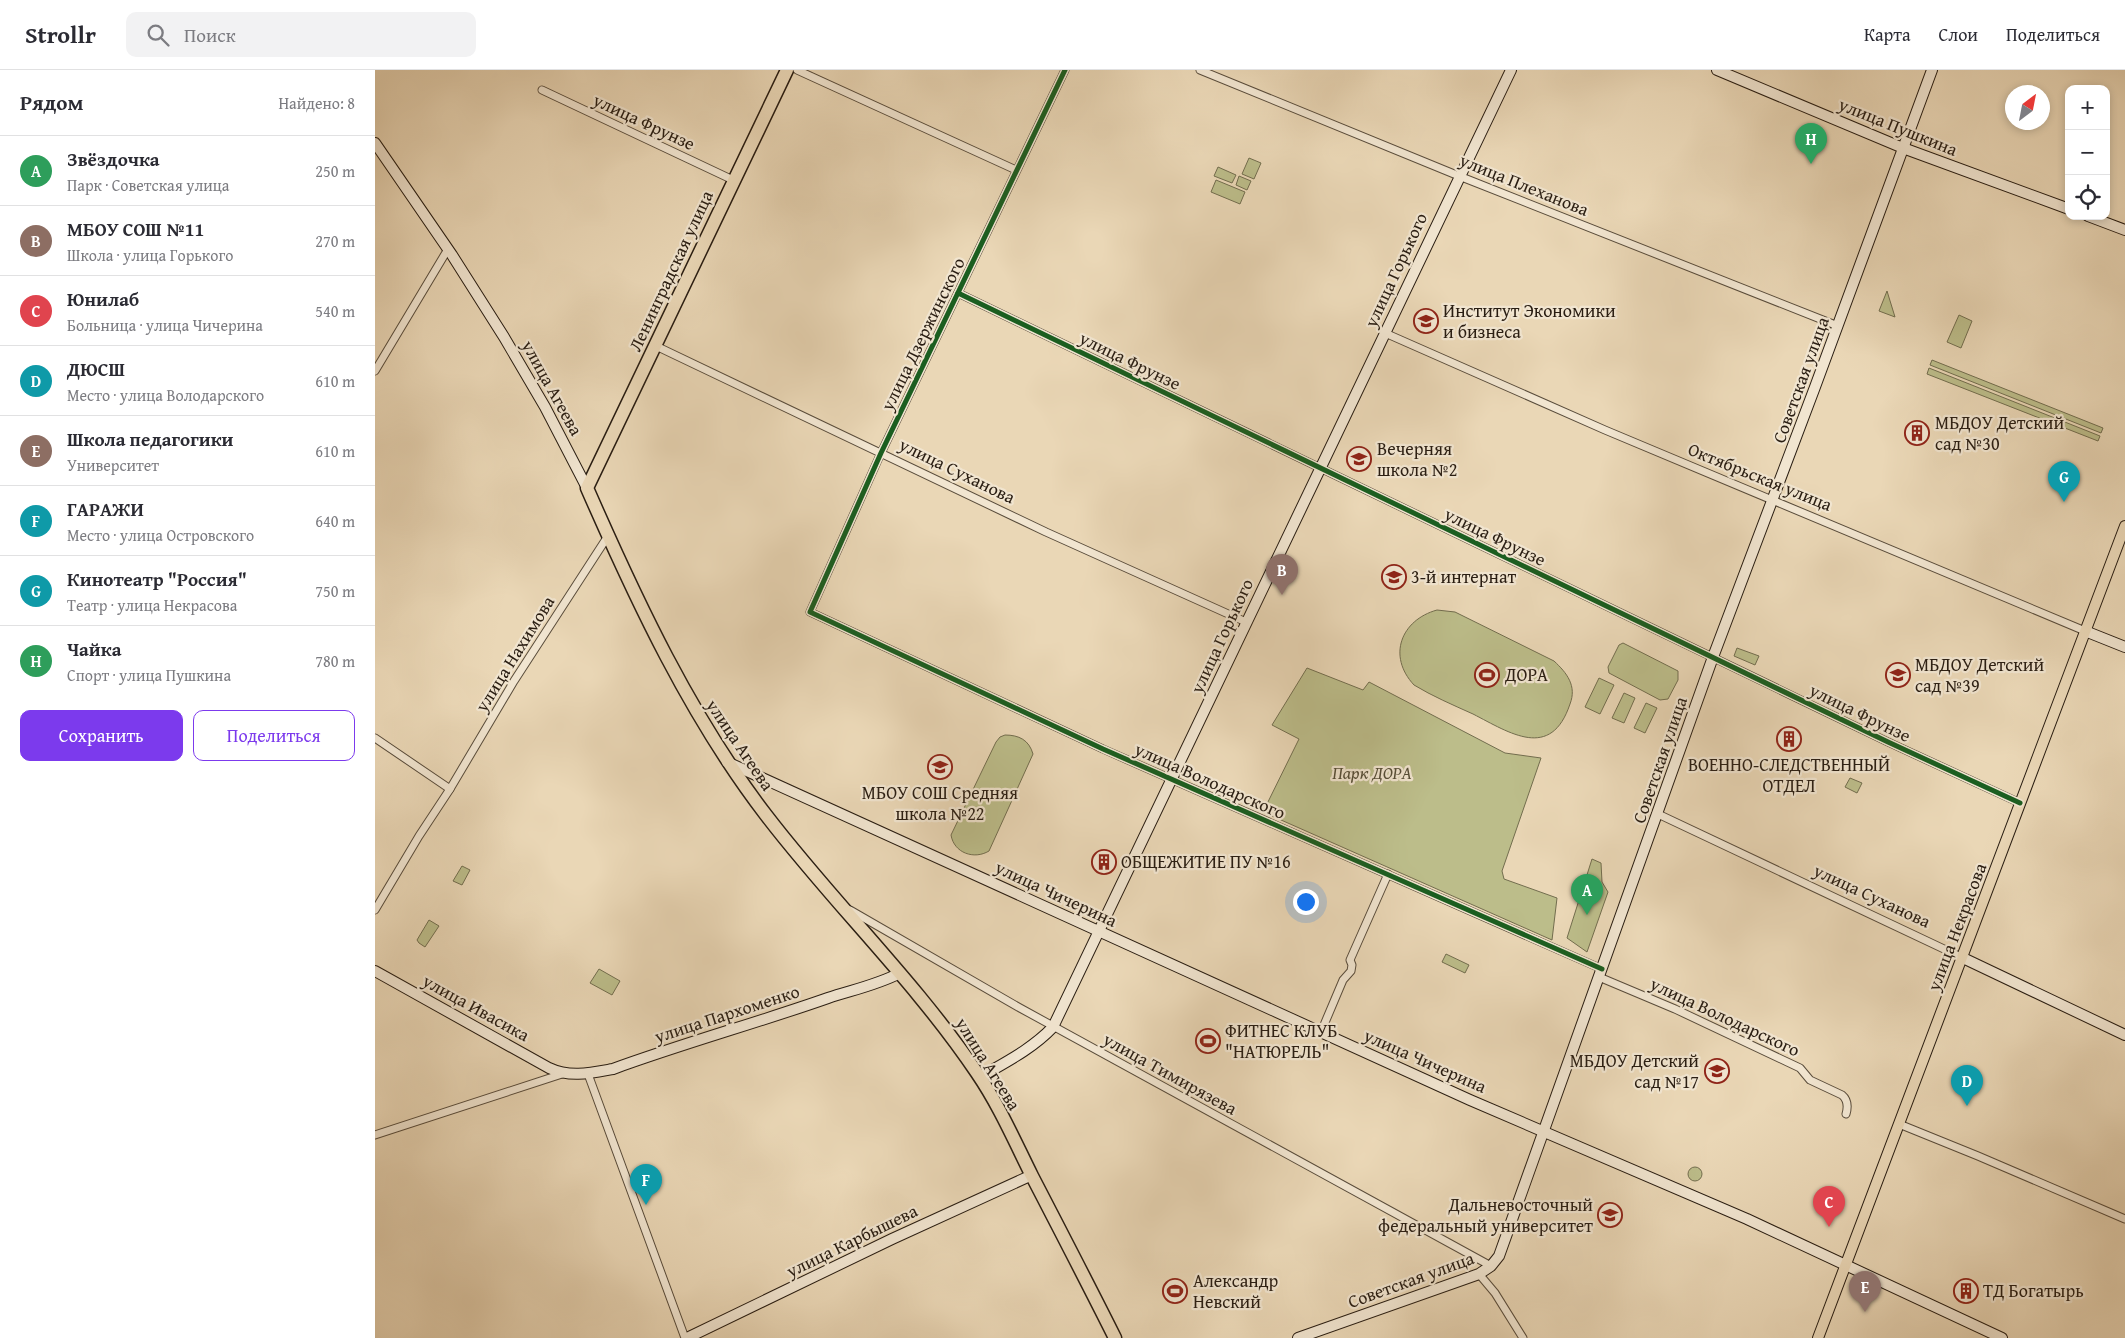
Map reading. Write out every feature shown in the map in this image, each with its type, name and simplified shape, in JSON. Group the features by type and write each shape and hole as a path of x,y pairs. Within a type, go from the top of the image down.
{"highway":[{"name":"Ленинградская улица","path":"587,488 787,70"},
{"name":"улица Агеева","path":"587,488 608,536 676,676 701,722 765,814 837,902 947,1029 980,1077 1115,1338"}],"main road":[{"name":"улица Горького","path":"980,1077 1022,1053 1044,1037 1053,1027 1511,70"},
{"name":"улица Пушкина","path":"1717,70 1903,148 2065,208"},
{"name":"Советская улица","path":"1298,1338 1479,1274 1491,1266 1499,1256 1713,656 1838,326 1932,70"},
{"name":"улица Агеева","path":"375,143 448,249 504,337 547,411 587,488"},
{"path":"2098,220 2125,230"},
{"name":"улица Некрасова","path":"1818,1338 2125,526"},
{"name":"Октябрьская улица","path":"2085,631 2125,647"},
{"name":"улица Чичерина","path":"727,762 1470,1100 1747,1219 2002,1338"},
{"name":"улица Суханова","path":"1963,958 2125,1035"},
{"name":"улица Ивасика","path":"375,971 562,1074"},
{"name":"улица Пархоменко","path":"562,1074 588,1074 613,1069 761,1022 852,990 883,982 899,973"},
{"name":"улица Карбышева","path":"686,1338 892,1239 1032,1175"}],"street":[{"path":"797,70 1016,170"},
{"name":"улица Дзержинского","path":"810,612 881,453 1065,70"},
{"name":"улица Плеханова","path":"1200,70 1459,176 1838,326"},
{"name":"улица Фрунзе","path":"542,90 733,180"},
{"path":"375,371 448,249"},
{"name":"улица Фрунзе","path":"958,293 1827,712 2021,802"},
{"name":"Октябрьская улица","path":"1385,333 1596,426 2085,631"},
{"name":"улица Суханова","path":"656,346 1045,532 1246,622"},
{"name":"улица Нахимова","path":"375,910 514,681 608,536"},
{"name":"улица Володарского","path":"810,612 1103,749 1388,874 1800,1068 1810,1080 1843,1094 1846,1098 1848,1109 1846,1114"},
{"path":"376,741 450,789"},
{"name":"улица Суханова","path":"1658,814 1963,958"},
{"path":"1321,1032 1343,980 1351,971 1352,965 1350,960 1388,874"},
{"name":"улица Тимирязева","path":"837,902 885,932 1053,1027 1491,1266"},
{"path":"375,1136 562,1074"},
{"path":"588,1074 686,1338"},
{"path":"1899,1124 2125,1219"},
{"path":"1479,1274 1495,1293 1523,1338"}],"green space":[{"path":"1249,158 1261,163 1254,179 1242,174"},
{"path":"1218,167 1236,175 1232,183 1214,176"},
{"path":"1239,176 1251,181 1247,190 1236,185"},
{"path":"1216,180 1245,192 1240,204 1211,192"},
{"path":"1887,291 1895,317 1879,311"},
{"path":"1959,315 1972,321 1961,348 1947,342"},
{"path":"1932,360 2103,428 2101,433 1930,365"},
{"path":"1929,368 2100,436 2098,441 1927,374"},
{"name":"ДОРА","path":"1437,610 1455,612 1554,661 1567,675 1572,691 1570,704 1562,722 1552,732 1541,737 1528,738 1501,728 1414,685 1406,674 1401,662 1402,640 1414,622"},
{"path":"1623,643 1678,671 1678,680 1668,699 1660,700 1609,673 1608,667 1619,645"},
{"path":"1737,648 1759,656 1755,665 1734,656"},
{"name":"Парк ДОРА","path":"1307,668 1363,690 1369,682 1505,753 1541,758 1502,871 1504,879 1557,898 1552,940 1263,812 1299,739 1272,725"},
{"path":"1599,678 1614,685 1600,714 1585,707"},
{"path":"1624,693 1635,698 1624,723 1612,718"},
{"path":"1646,703 1657,708 1645,733 1634,728"},
{"path":"1005,735 1023,739 1029,745 1033,754 989,851 983,854 971,855 956,846 951,835 996,742"},
{"path":"1850,778 1862,783 1857,793 1845,787"},
{"path":"1592,859 1601,863 1602,882 1608,892 1587,952 1567,938"},
{"path":"462,866 470,870 462,885 453,881"},
{"path":"429,920 439,926 425,947 417,940"},
{"path":"1446,954 1469,965 1465,973 1442,962"},
{"path":"599,969 620,981 612,995 590,983"},
{"path":"1695,1167 1700,1169 1702,1174 1700,1179 1695,1181 1690,1179 1688,1174 1690,1169"}],"cycle path":[{"path":"1065,70 881,453 810,612 1103,749 1602,969"},
{"path":"958,293 1888,742 2020,803"}],"place":[{"name":"Чайка","path":"1811,164"},
{"name":"Институт Экономики и бизнеса","path":"1426,321"},
{"name":"МБДОУ Детский сад №30","path":"1917,433"},
{"name":"Вечерняя школа №2","path":"1359,459"},
{"name":"Кинотеатр \"Россия\"","path":"2064,502"},
{"name":"3-й интернат","path":"1394,577"},
{"name":"МБОУ СОШ №11","path":"1282,595"},
{"name":"ДОРА","path":"1487,675"},
{"name":"МБДОУ Детский сад №39","path":"1898,675"},
{"name":"ВОЕННО-СЛЕДСТВЕННЫЙ ОТДЕЛ","path":"1789,739"},
{"name":"МБОУ СОШ Средняя школа №22","path":"940,767"},
{"name":"ОБЩЕЖИТИЕ ПУ №16","path":"1104,862"},
{"name":"Звёздочка","path":"1587,915"},
{"name":"ФИТНЕС КЛУБ \"НАТЮРЕЛЬ\"","path":"1208,1041"},
{"name":"МБДОУ Детский сад №17","path":"1717,1071"},
{"name":"ДЮСШ","path":"1967,1106"},
{"name":"ГАРАЖИ","path":"646,1205"},
{"name":"Дальневосточный федеральный университет","path":"1610,1215"},
{"name":"Юнилаб","path":"1829,1227"},
{"name":"Александр Невский","path":"1175,1291"},
{"name":"ТД Богатырь","path":"1966,1291"},
{"name":"Школа педагогики","path":"1865,1312"}]}
